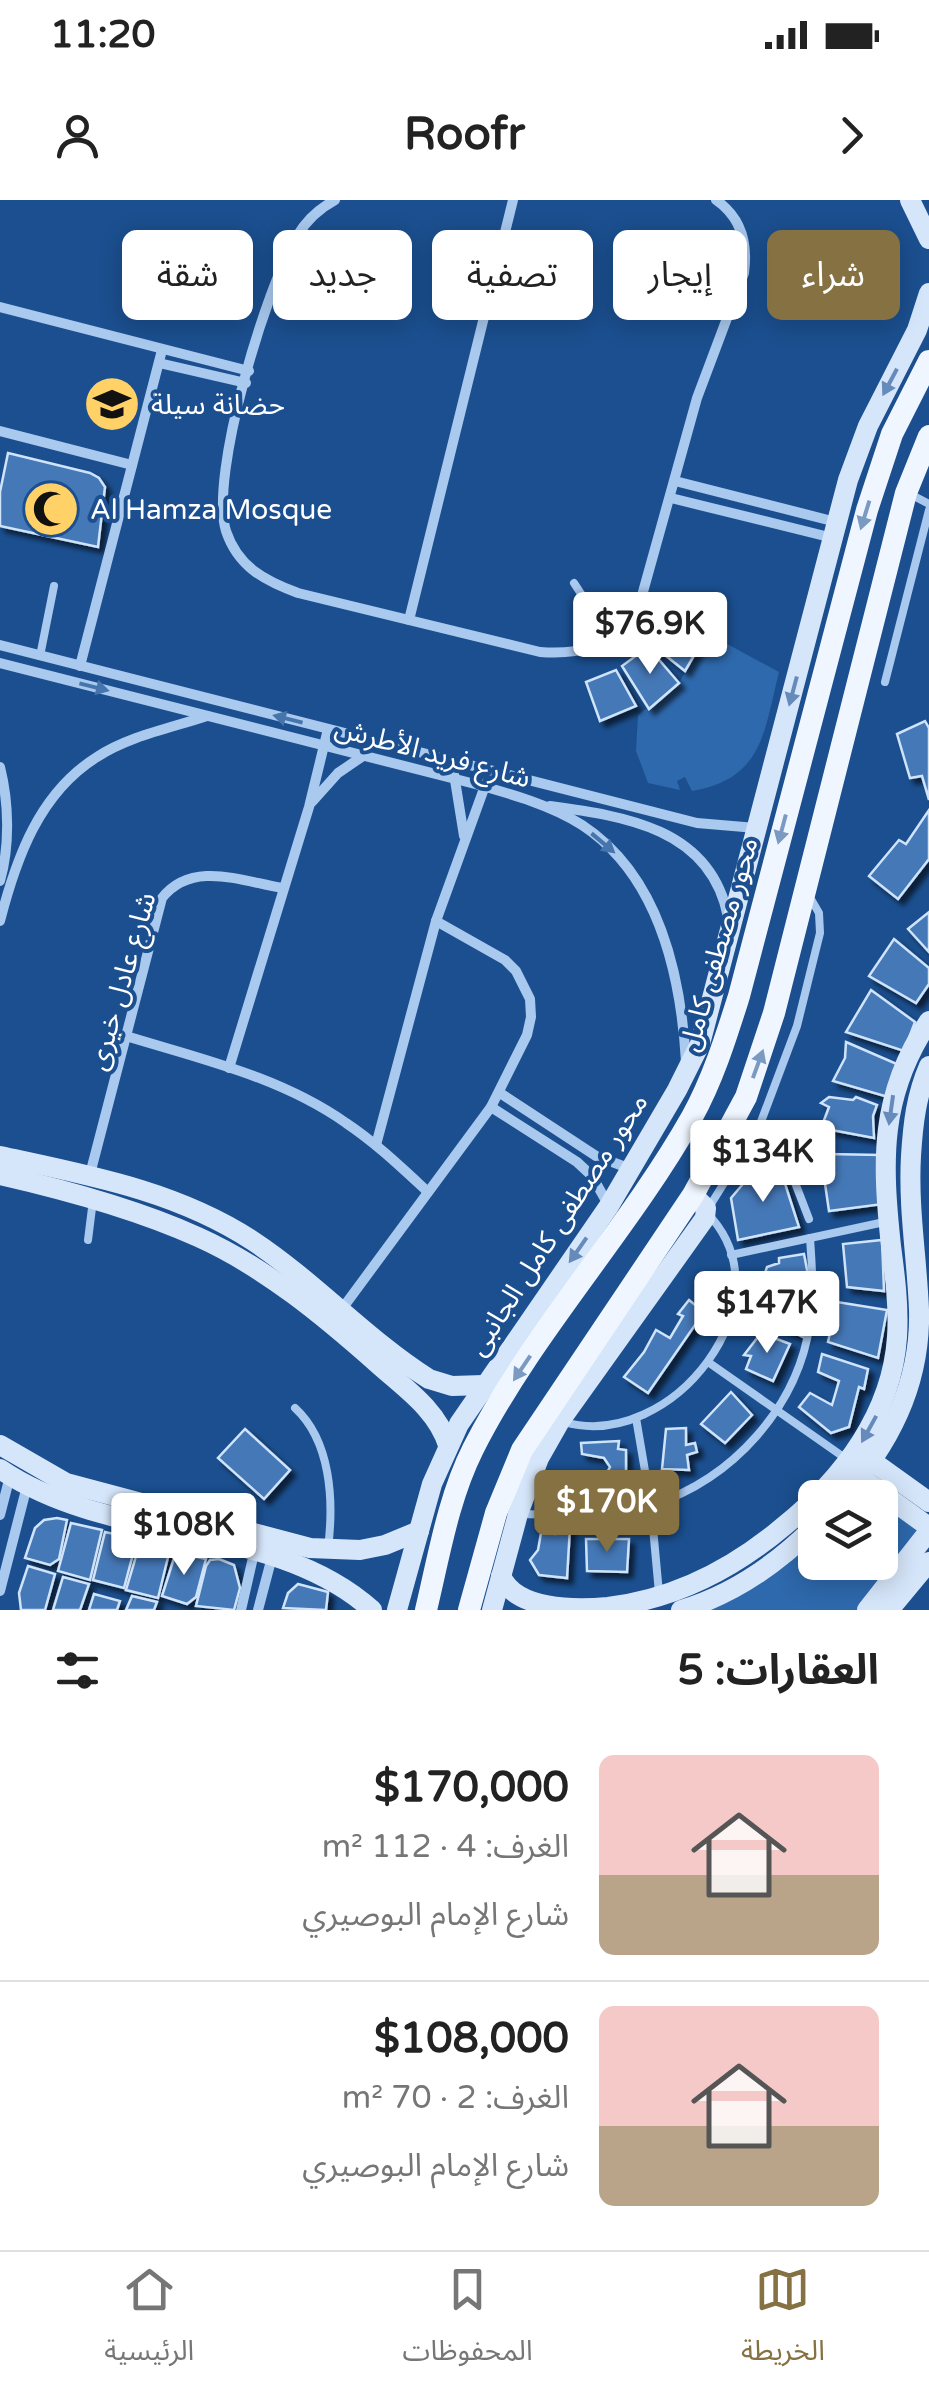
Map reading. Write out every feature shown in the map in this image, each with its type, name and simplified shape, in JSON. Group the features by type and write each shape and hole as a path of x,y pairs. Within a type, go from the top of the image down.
{"main road":[{"name":"محور مصطفى كامل","path":"426,1610 454,1498 472,1452 520,1370 599,1260 619,1211 693,1115 727,1034 859,536 892,434 929,361"},
{"path":"469,1610 502,1495 522,1450 663,1238 700,1204 746,1097 762,1056 906,492 929,436"},
{"path":"810,625 834,632"},
{"path":"729,936 752,947"},
{"path":"619,1211 642,1240 663,1238"},
{"path":"599,1260 620,1266 633,1284"}],"street":[{"path":"336,200 311,218 298,234 278,275 247,377 222,476 221,511 238,555 252,572 270,583 540,652 584,651 611,640 636,616 696,398 744,273 747,252 742,231 731,213 716,200"},
{"path":"409,620 513,200"},
{"path":"910,200 928,234"},
{"name":"محور مصطفى كامل الجانبى","path":"397,1610 432,1484 448,1445 484,1385 619,1211 632,1169 686,1072 705,1028 857,453 917,330 929,293"},
{"path":"0,308 162,350 247,377"},
{"path":"80,666 162,350"},
{"path":"159,363 247,377"},
{"path":"0,431 132,465"},
{"path":"675,481 834,530"},
{"path":"671,498 834,530"},
{"path":"2,663 4,646"},
{"name":"شارع فريد الأطرش","path":"4,646 697,824 757,828"},
{"name":"شارع فريد الأطرش","path":"2,663 484,787 539,804 582,825 621,858 648,900 674,972 686,1072"},
{"path":"5,875 39,817 73,776 96,757 132,740 208,716"},
{"path":"229,1068 309,807 328,729"},
{"path":"309,807 326,783 363,756"},
{"path":"463,764 457,768 454,779 464,837"},
{"path":"0,767 6,818 0,922"},
{"path":"376,1145 436,921 486,780 482,769"},
{"path":"539,804 621,816 658,828 679,841 722,894 729,936"},
{"name":"شارع عادل خيرى","path":"88,1199 90,1175 162,898 184,878 207,875 282,888"},
{"path":"336,1316 492,1107 527,1035 531,1017 525,984 505,960 436,921"},
{"path":"852,1480 900,1414 918,1338 888,1221 886,1164 890,1106 896,1082 929,1022"},
{"path":"126,1036 229,1068 312,1102 376,1145 428,1192"},
{"path":"907,1296 914,1110 929,1066"},
{"path":"500,1093 596,1156 632,1169"},
{"path":"492,1107 578,1162 619,1211"},
{"path":"0,1156 155,1194 216,1219 254,1241 428,1408 448,1445"},
{"path":"0,1175 164,1223 214,1246 336,1316 429,1378 452,1386 484,1385"},
{"path":"492,1610 518,1514 539,1458 560,1421 680,1254 700,1204"},
{"path":"0,1445 66,1483 296,1554 372,1610"},
{"path":"861,1466 929,1502"},
{"path":"861,1466 929,1529 867,1610"},
{"path":"501,1576 522,1606 607,1607 660,1597 713,1576 746,1556 861,1466"},
{"path":"12,1477 84,1509 263,1555 372,1548 419,1531"},
{"path":"0,1515 12,1477"},
{"path":"0,1591 12,1477"},
{"path":"682,1610 755,1576 798,1540"},
{"path":"241,1610 263,1555"},
{"path":"258,1610 263,1555"},
{"path":"890,1610 929,1562"}],"lane":[{"path":"885,682 929,507 906,492"},
{"path":"574,583 611,640"},
{"path":"40,656 54,586"},
{"path":"560,1421 598,1427 636,1418 682,1388 708,1362 724,1338 735,1283 731,1254 724,1232 700,1204 759,1127 796,1026 820,933 819,912 805,890"},
{"path":"759,1127 789,1167 808,1219"},
{"path":"88,1199 88,1240"},
{"path":"731,1254 888,1221"},
{"path":"518,1514 606,1514 650,1506 688,1491 722,1470 752,1443 776,1411 797,1370 810,1326 810,1238"},
{"path":"708,1362 861,1466"},
{"path":"295,1408 318,1434 331,1510 328,1550"},
{"path":"636,1418 660,1597"}],"shaded area":[{"path":"707,633 779,672 764,733 747,764 716,785 692,791 685,777 677,781 680,790 648,783 636,751 638,715 679,683"},
{"path":"898,1505 929,1527 898,1568"},
{"path":"798,1537 798,1580 889,1580 867,1610 681,1610"}],"building":[{"name":"Al Hamza Mosque","path":"8,453 99,478 105,487 98,547 0,526 0,492"},
{"path":"673,614 707,633 685,671 650,643"},
{"path":"648,647 679,683 649,709 622,666"},
{"path":"616,670 636,706 600,721 586,682"},
{"path":"925,721 929,728 929,800 922,776 910,778 897,734"},
{"path":"929,810 929,859 898,899 869,876 899,840 906,844"},
{"path":"929,912 929,952 908,929"},
{"path":"894,939 929,968 929,984 916,1003 869,976"},
{"path":"871,990 915,1022 904,1051 846,1032"},
{"path":"846,1042 899,1065 888,1097 833,1081 845,1058"},
{"path":"829,1097 856,1097 877,1105 874,1138 821,1128 829,1107 821,1103"},
{"path":"826,1154 881,1155 883,1204 829,1211 824,1177"},
{"path":"779,1165 799,1227 738,1240 731,1198 754,1171"},
{"path":"882,1240 884,1291 847,1287 843,1244"},
{"path":"804,1254 810,1286 803,1337 756,1315 760,1296 783,1298 785,1284 772,1282 765,1273 767,1267 779,1263 779,1258"},
{"path":"689,1300 704,1312 648,1393 624,1377 656,1330 670,1338 683,1316 678,1314"},
{"path":"837,1302 887,1310 878,1358 828,1342"},
{"path":"761,1333 790,1344 773,1381 746,1369 751,1356 744,1355"},
{"path":"822,1354 868,1369 849,1427 831,1433 799,1407 810,1393 832,1405 839,1381 818,1372"},
{"path":"731,1392 752,1415 725,1443 701,1424"},
{"path":"686,1428 686,1445 695,1443 697,1452 687,1455 689,1470 662,1469 666,1429"},
{"path":"245,1429 290,1470 264,1499 218,1458"},
{"path":"619,1441 618,1449 626,1450 626,1484 620,1484 619,1491 569,1494 570,1480 604,1478 610,1467 604,1458 582,1454 581,1443"},
{"path":"44,1520 67,1520 59,1559 50,1565 25,1558 35,1528"},
{"path":"71,1523 102,1530 90,1580 58,1571"},
{"path":"570,1527 567,1578 539,1575 530,1560 538,1550 541,1533 555,1534 555,1528"},
{"path":"105,1532 137,1539 124,1588 93,1580"},
{"path":"586,1539 629,1539 627,1572 587,1571"},
{"path":"140,1543 170,1549 158,1598 126,1590"},
{"path":"179,1553 206,1559 196,1597 187,1604 162,1596"},
{"path":"210,1560 234,1565 240,1588 234,1610 196,1606 206,1566"},
{"path":"28,1566 55,1574 45,1610 21,1610 19,1593"},
{"path":"63,1577 89,1584 80,1610 53,1610"},
{"path":"298,1584 328,1592 326,1610 283,1608 288,1593"},
{"path":"94,1594 120,1601 117,1610 89,1610"},
{"path":"132,1596 157,1602 154,1610 126,1610"}],"place":[{"name":"حضانة سيلة","path":"112,404"},
{"name":"Al Hamza Mosque","path":"51,509"}]}
